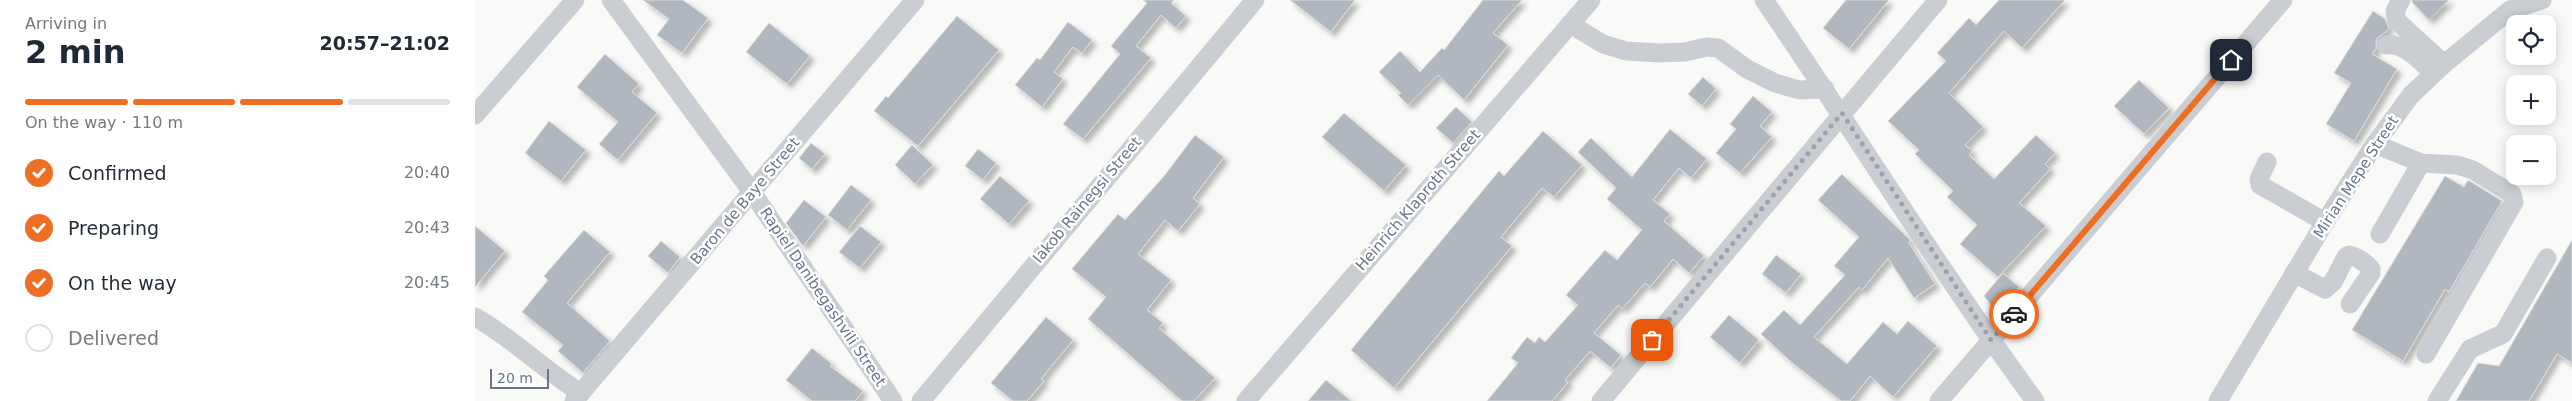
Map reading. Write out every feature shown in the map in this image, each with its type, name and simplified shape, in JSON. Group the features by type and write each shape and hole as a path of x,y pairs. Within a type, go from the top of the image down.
{"street":[{"path":"475,116 575,0"},
{"name":"Rapiel Danibegashvili Street","path":"611,0 752,192 893,401"},
{"name":"Baron de Baye Street","path":"578,397 915,0"},
{"name":"Iakob Rainegsi Street","path":"921,401 1255,0"},
{"name":"Heinrich Klaproth Street","path":"1246,401 1591,0"},
{"path":"1764,0 1842,113 1991,340 2035,401"},
{"path":"1601,401 1938,0"},
{"path":"1939,401 2283,0"},
{"path":"2401,0 2395,10 2397,21 2438,68"},
{"name":"Mirian Mepe Street","path":"2218,401 2325,222 2375,144 2411,95 2438,68 2511,10 2542,0"},
{"path":"1570,24 1603,44 1627,51 1659,53 1685,52 1707,47 1718,48 1747,70 1775,83 1799,90 1825,89"},
{"path":"2387,45 2392,44 2405,48 2438,68"},
{"path":"2375,144 2421,163 2457,165 2473,170 2512,194 2514,202 2426,354"},
{"path":"2267,162 2259,178 2260,185 2325,222"},
{"path":"2380,234 2421,163"},
{"path":"2295,273 2325,289 2333,282 2346,257 2349,255 2353,256 2371,268 2371,273 2350,304"},
{"path":"2437,401 2470,349 2503,334 2547,258"},
{"path":"475,317 503,333 578,397"}],"building":[{"path":"643,0 683,0 708,18 682,53 657,35 669,19"},
{"path":"1143,0 1174,0 1171,3 1186,16 1176,28 1161,15 1136,46 1151,58 1083,139 1063,124 1120,54 1111,46 1147,3"},
{"path":"1290,0 1355,0 1331,32"},
{"path":"1483,0 1522,0 1493,33 1508,45 1464,100 1438,75 1408,105 1398,95 1401,93 1379,72 1400,51 1420,72 1442,48 1444,50"},
{"path":"1846,0 1889,0 1849,49 1823,28"},
{"path":"1999,0 2065,0 2022,48 2004,31 1949,93 1983,127 1965,145 1972,151 1969,155 1994,179 2036,135 2055,153 2045,164 2050,169 2019,203 2046,226 1998,277 1960,244 1977,225 1947,197 1953,191 1915,154 1919,150 1888,121 1946,61 1937,53 1969,18 1976,25"},
{"path":"2412,0 2449,0 2429,20"},
{"path":"2373,11 2385,19 2389,29 2376,39 2376,49 2372,54 2397,69 2354,141 2326,124 2351,83 2334,73"},
{"path":"957,16 999,50 918,146 874,111 886,96 888,98"},
{"path":"1068,22 1092,40 1082,53 1073,47 1054,72 1063,79 1042,107 1015,85 1037,58 1040,60"},
{"path":"769,23 810,56 787,84 746,52"},
{"path":"605,54 639,84 632,92 657,113 618,160 599,144 618,122 577,87"},
{"path":"1703,77 1716,89 1702,106 1688,94"},
{"path":"2139,80 2169,108 2144,134 2114,106"},
{"path":"1753,96 1772,112 1760,126 1772,137 1740,173 1716,153 1736,129 1730,124"},
{"path":"1456,107 1472,122 1453,143 1436,128"},
{"path":"1344,113 1406,165 1384,191 1322,137"},
{"path":"549,121 586,150 561,181 525,153"},
{"path":"1670,129 1707,159 1691,178 1679,168 1653,200 1670,214 1664,221 1704,256 1689,273 1673,259 1650,287 1645,283 1622,309 1618,305 1594,333 1621,355 1611,368 1590,351 1565,380 1568,382 1552,401 1487,401 1518,363 1511,358 1527,337 1535,343 1539,337 1545,342 1578,305 1566,295 1605,250 1617,260 1642,230 1607,199 1616,188 1578,152 1591,138 1632,177"},
{"path":"1543,131 1582,165 1554,197 1542,188 1501,237 1512,246 1394,388 1351,350 1499,171 1504,176"},
{"path":"1195,135 1224,157 1193,198 1200,204 1178,231 1165,220 1138,254 1171,280 1147,310 1163,323 1159,328 1215,378 1194,401 1182,401 1088,319 1106,297 1072,269 1118,214 1125,220 1165,175"},
{"path":"811,143 825,154 812,169 799,158"},
{"path":"912,145 933,165 915,184 895,165"},
{"path":"978,149 996,163 983,180 965,166"},
{"path":"1842,174 1910,240 1909,243 1935,284 1914,298 1888,258 1862,290 1859,287 1814,337 1847,364 1883,322 1897,334 1908,321 1937,346 1893,397 1870,376 1850,401 1841,401 1790,361 1761,334 1784,310 1800,325 1845,275 1834,266 1859,237 1818,200"},
{"path":"1000,176 1029,201 1009,224 980,199"},
{"path":"2445,176 2464,187 2468,180 2502,201 2449,292 2445,289 2403,361 2352,330"},
{"path":"851,185 871,200 847,230 828,215"},
{"path":"804,200 826,217 803,246 786,223"},
{"path":"475,226 505,251 475,287"},
{"path":"860,226 881,242 860,268 839,252"},
{"path":"584,230 610,252 567,303 610,341 583,373 558,351 563,345 522,312 548,280 544,276"},
{"path":"2572,240 2572,363 2557,354 2529,401 2456,401 2478,363 2499,366"},
{"path":"661,241 680,257 668,273 648,256"},
{"path":"1776,255 1801,274 1786,293 1762,274"},
{"path":"2003,273 2019,287 1997,313 1984,296"},
{"path":"1729,315 1759,340 1740,363 1710,337"},
{"path":"1046,317 1073,340 1041,379 1044,381 1027,401 1013,401 991,383"},
{"path":"812,348 832,364 830,366 863,391 855,401 812,401 786,380"},
{"path":"1326,380 1351,401 1308,401"}],"way so far":[{"path":"1652,340 1842,113 1991,340 2014,314"}],"route":[{"path":"2014,314 2231,60"}]}
